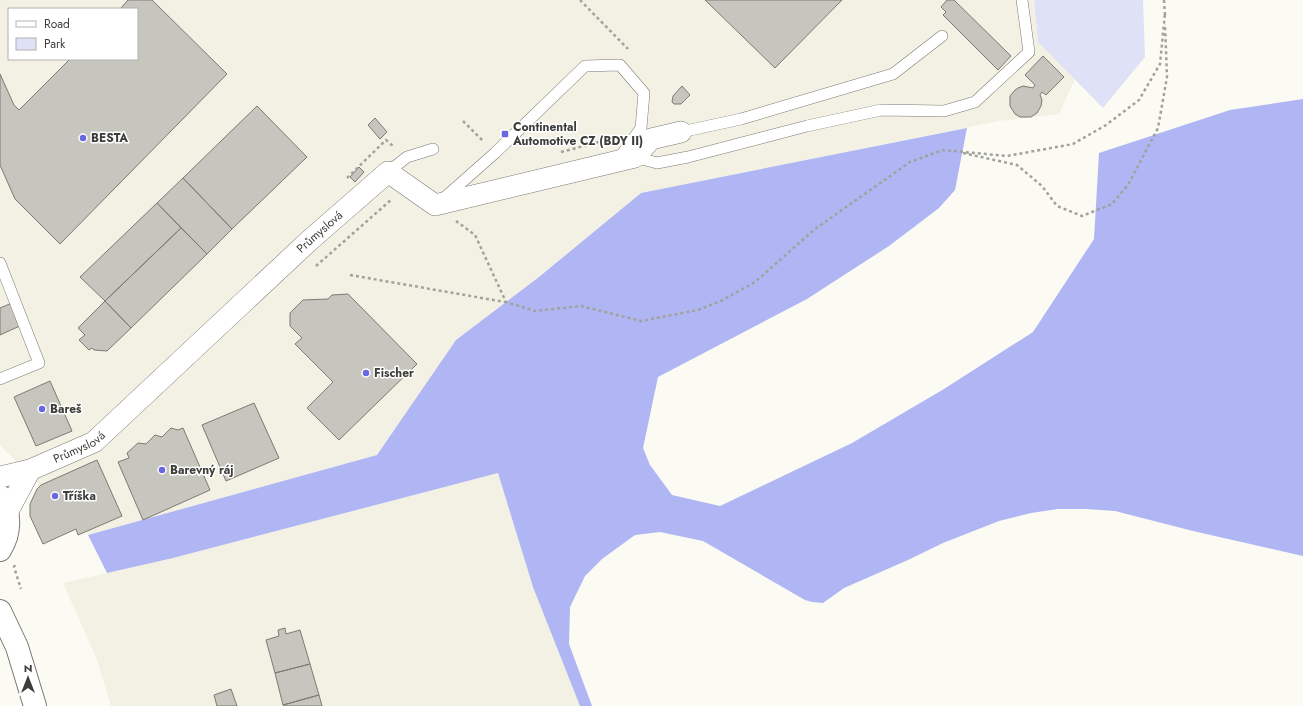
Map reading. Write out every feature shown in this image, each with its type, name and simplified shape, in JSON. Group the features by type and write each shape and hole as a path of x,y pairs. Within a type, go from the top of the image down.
{"main road":[{"path":"0,550 7,535 8,524 4,504"},
{"path":"0,611 17,647 35,706"}],"street":[{"path":"388,172 435,206 626,160 651,139 681,132"},
{"name":"Průmyslová","path":"0,477 30,470 94,442 310,240 388,172"},
{"path":"4,504 30,470"}],"lane":[{"path":"435,206 495,153 585,66 620,65 644,93 641,128 626,160 657,163 688,157 807,126 881,110 944,111 975,102 1029,52 1022,0"},
{"path":"681,132 741,119 893,74 942,36"},
{"path":"388,172 407,157 433,149"},
{"path":"0,263 39,363 0,379"}],"path":[{"path":"580,0 628,49"},
{"path":"943,150 986,157 1017,165 1042,186 1057,206 1082,216 1112,204 1128,185 1158,128 1167,77 1164,0"},
{"path":"350,275 506,302 535,311 581,306 641,321 698,310 721,301 755,282 815,229 910,162 943,150 1007,156 1073,144 1106,125 1139,100 1160,64 1165,13"},
{"path":"463,121 487,145"},
{"path":"559,152 616,137"},
{"path":"386,140 393,146"},
{"path":"435,206 475,235 506,302"}],"shaded area":[{"path":"0,0 1034,0 1038,42 1075,79 1059,114 999,121 641,193 539,277 456,340 377,455 88,535 0,445"},
{"path":"1303,99 1303,556 1193,531 1115,511 1058,509 1031,513 999,521 943,543 844,588 823,603 805,600 703,541 660,532 635,535 602,559 585,576 570,607 569,644 592,706 580,706 533,587 498,473 173,558 107,573 88,535 377,455 456,340 539,277 641,193 967,128 955,190 939,208 889,246 807,299 658,377 643,448 650,465 672,495 720,506 852,443 944,389 1033,332 1094,239 1099,153 1230,110"},
{"path":"498,473 533,587 580,706 111,706 97,660 63,583 173,558"}],"green space":[{"path":"1034,0 1143,0 1145,57 1103,108 1038,42"}],"building":[{"name":"BESTA","path":"128,0 152,0 227,74 60,244 15,199 0,165 0,74 14,105 19,110 69,60 138,60 138,8 121,8"},
{"path":"705,0 842,0 775,68"},
{"path":"947,0 954,0 1011,56 998,70 943,15 946,12 941,7"},
{"path":"1043,56 1064,77 1046,95 1042,92 1040,95 1042,100 1041,106 1037,113 1031,117 1020,117 1015,114 1010,106 1010,96 1015,90 1023,86 1033,88 1035,85 1025,75"},
{"path":"682,86 690,95 681,104 674,104 672,102 673,96"},
{"path":"257,106 307,157 232,229 183,178"},
{"path":"375,118 387,132 380,139 368,125"},
{"path":"359,167 364,172 355,182 350,177"},
{"path":"183,178 232,229 207,254 157,203"},
{"path":"157,203 181,228 105,301 80,277"},
{"path":"181,228 207,254 131,328 105,301"},
{"name":"Fischer","path":"348,294 417,364 339,440 307,408 333,382 295,344 302,338 290,326 290,313 303,300 328,299 332,295"},
{"path":"105,301 131,328 107,351 94,350 92,348 89,350 79,340 85,335 78,328"},
{"path":"12,303 22,325 0,335 0,308"},
{"path":"50,381 72,431 36,446 14,397"},
{"path":"254,403 279,458 226,481 202,425"},
{"path":"171,428 178,430 183,428 210,490 143,520 118,462 129,458 127,453 138,443 146,444 155,435 162,437"},
{"path":"97,460 122,516 78,535 76,529 43,544 30,516 30,504 37,489 41,485"},
{"path":"285,628 286,634 300,630 310,664 275,673 266,640 279,636 278,630"},
{"path":"310,664 319,695 283,705 275,673"},
{"path":"231,689 237,706 217,706 214,695"},
{"path":"319,695 322,706 283,705"}],"place":[{"name":"Continental Automotive CZ (BDY II)","path":"505,134"},
{"name":"BESTA","path":"83,138"},
{"name":"Fischer","path":"366,373"},
{"name":"Bareš","path":"42,409"},
{"name":"Barevný ráj","path":"162,470"},
{"name":"Tříška","path":"55,496"}]}
